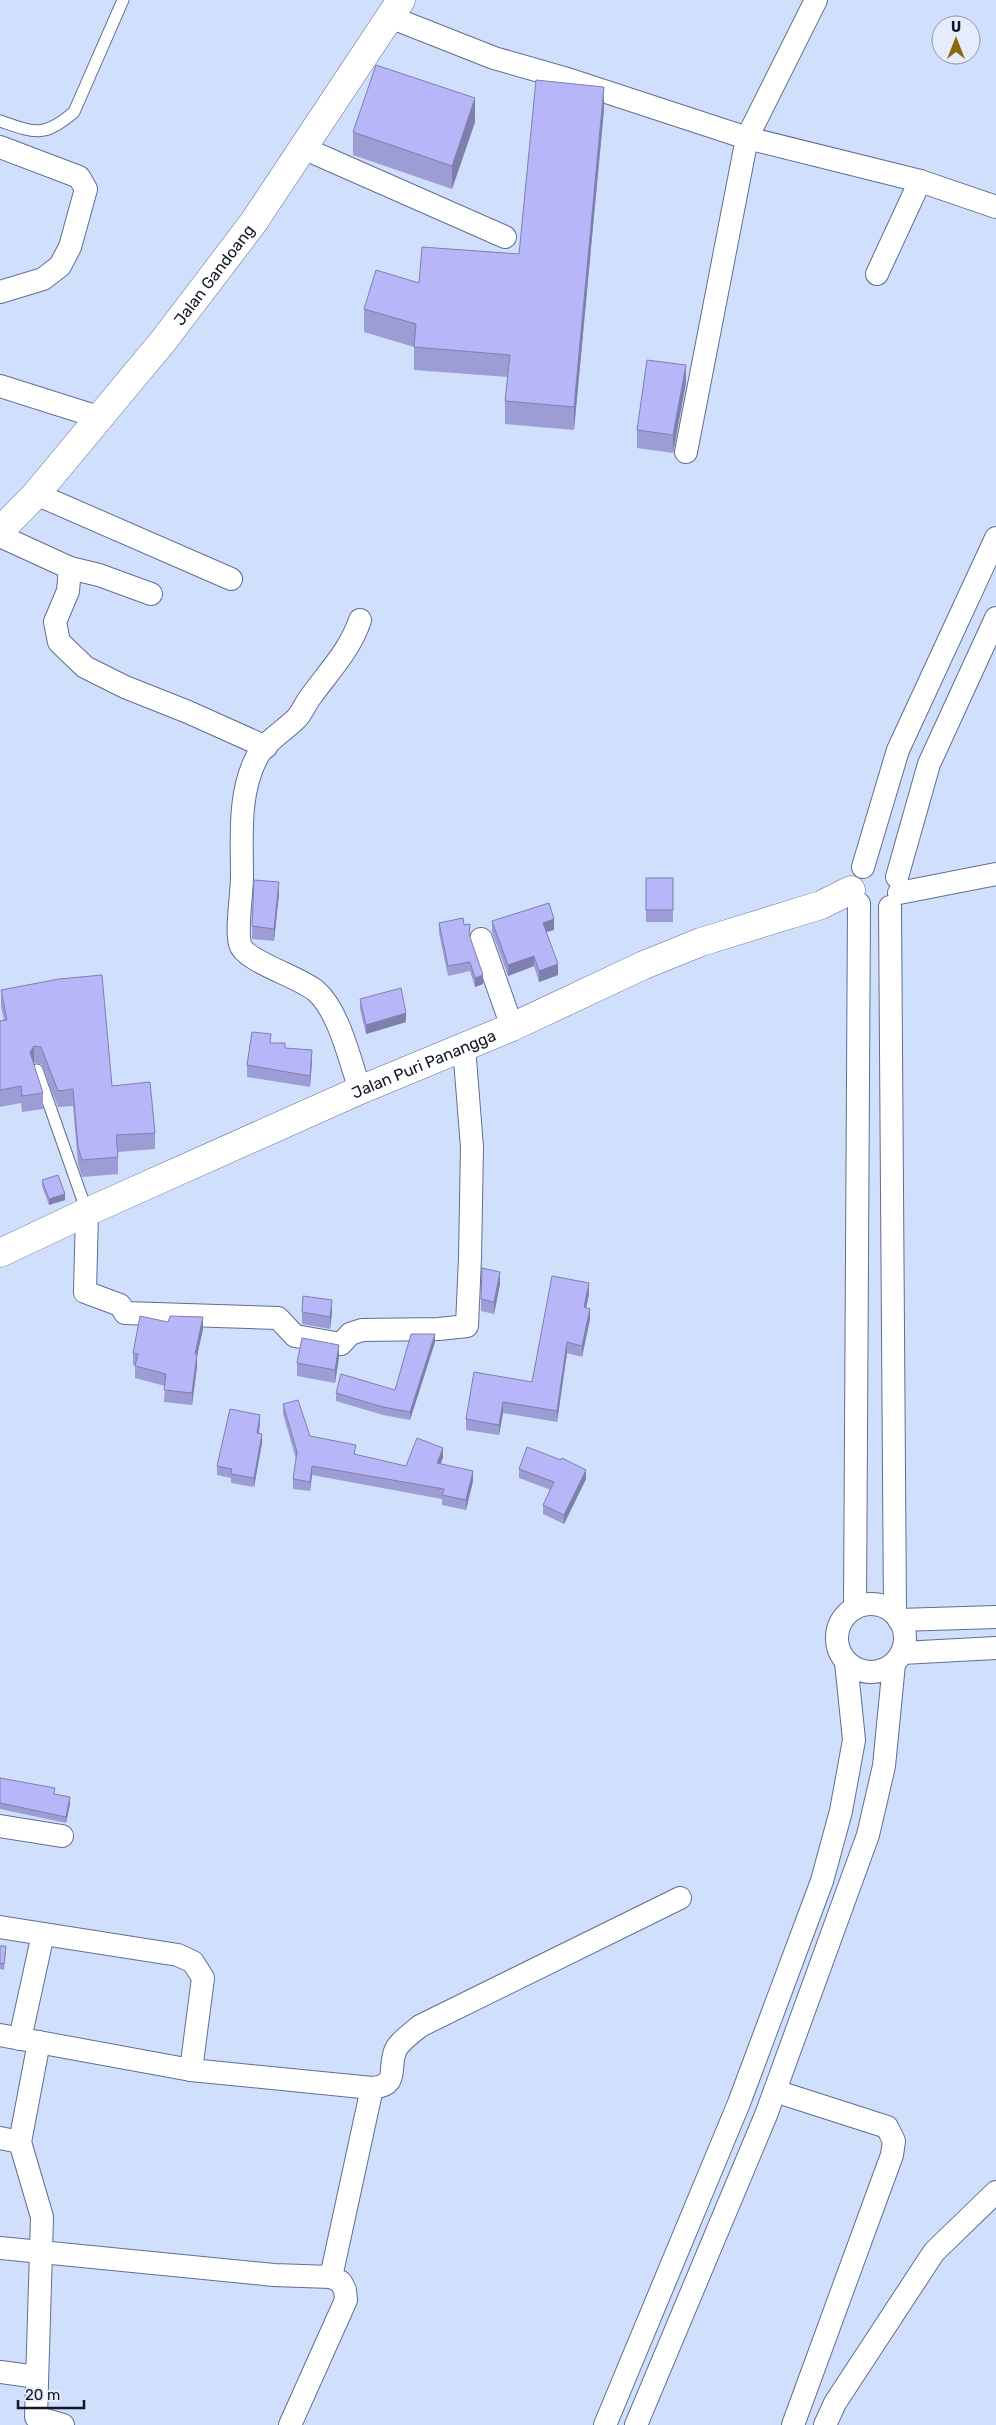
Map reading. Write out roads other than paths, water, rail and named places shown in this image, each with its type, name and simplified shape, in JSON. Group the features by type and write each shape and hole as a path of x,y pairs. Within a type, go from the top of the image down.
{"street":[{"path":"686,452 747,138 816,0"},
{"path":"396,9 494,58 573,81 747,138 920,181 996,207"},
{"name":"Jalan Gandoang","path":"0,531 36,494 98,417 164,340 206,285 253,223 396,9"},
{"path":"0,147 79,177 86,189 70,247 60,266 43,279 0,292"},
{"path":"303,148 505,237"},
{"path":"877,274 920,181"},
{"path":"0,386 98,417"},
{"path":"36,494 230,579"},
{"path":"0,536 70,568 99,575 151,594"},
{"path":"854,1608 858,887 898,750 996,538"},
{"path":"70,568 68,591 55,622 59,642 85,667 125,687 188,712 266,748"},
{"path":"636,2425 766,2115 868,1835 884,1766 898,1658 905,1639 897,1617 895,892 929,764 996,618"},
{"path":"360,620 354,639 299,716 258,755 248,777 244,804 240,944 245,953 266,965 293,976 317,991 331,1009 360,1090"},
{"path":"858,887 870,864 886,865 895,892"},
{"path":"858,887 874,911 895,892 996,874"},
{"name":"Jalan Puri Panangga","path":"0,1253 360,1090 512,1027 644,965 700,942 821,905 858,887"},
{"path":"481,939 512,1027"},
{"path":"87,1212 85,1292 120,1305 126,1313 278,1318 295,1336 341,1344 350,1334 362,1330 439,1329 467,1326 472,1147 464,1047"},
{"path":"996,1617 897,1617 883,1606 868,1604 854,1608 844,1617 837,1630 836,1641 839,1652 846,1662 855,1669 868,1673 882,1671 898,1658 996,1648"},
{"path":"605,2425 738,2103 822,1881 841,1811 854,1740 846,1662"},
{"path":"0,1826 62,1836"},
{"path":"20,2039 191,2070 372,2088 388,2084 397,2047 420,2026 680,1898"},
{"path":"0,1927 178,1955 193,1962 203,1978 191,2070"},
{"path":"43,1934 20,2039 10,2140 42,2216 35,2421 63,2425"},
{"path":"330,2278 372,2088"},
{"path":"775,2091 887,2127 894,2141 892,2154 793,2425"},
{"path":"738,2103 766,2115"},
{"path":"826,2425 835,2403 934,2252 996,2192"},
{"path":"0,2248 274,2275 330,2278 341,2282 346,2300 290,2425"},
{"path":"0,2372 37,2377"}],"lane":[{"path":"0,120 28,130 44,131 59,125 74,112 123,0"},
{"path":"37,1070 87,1212"}]}
